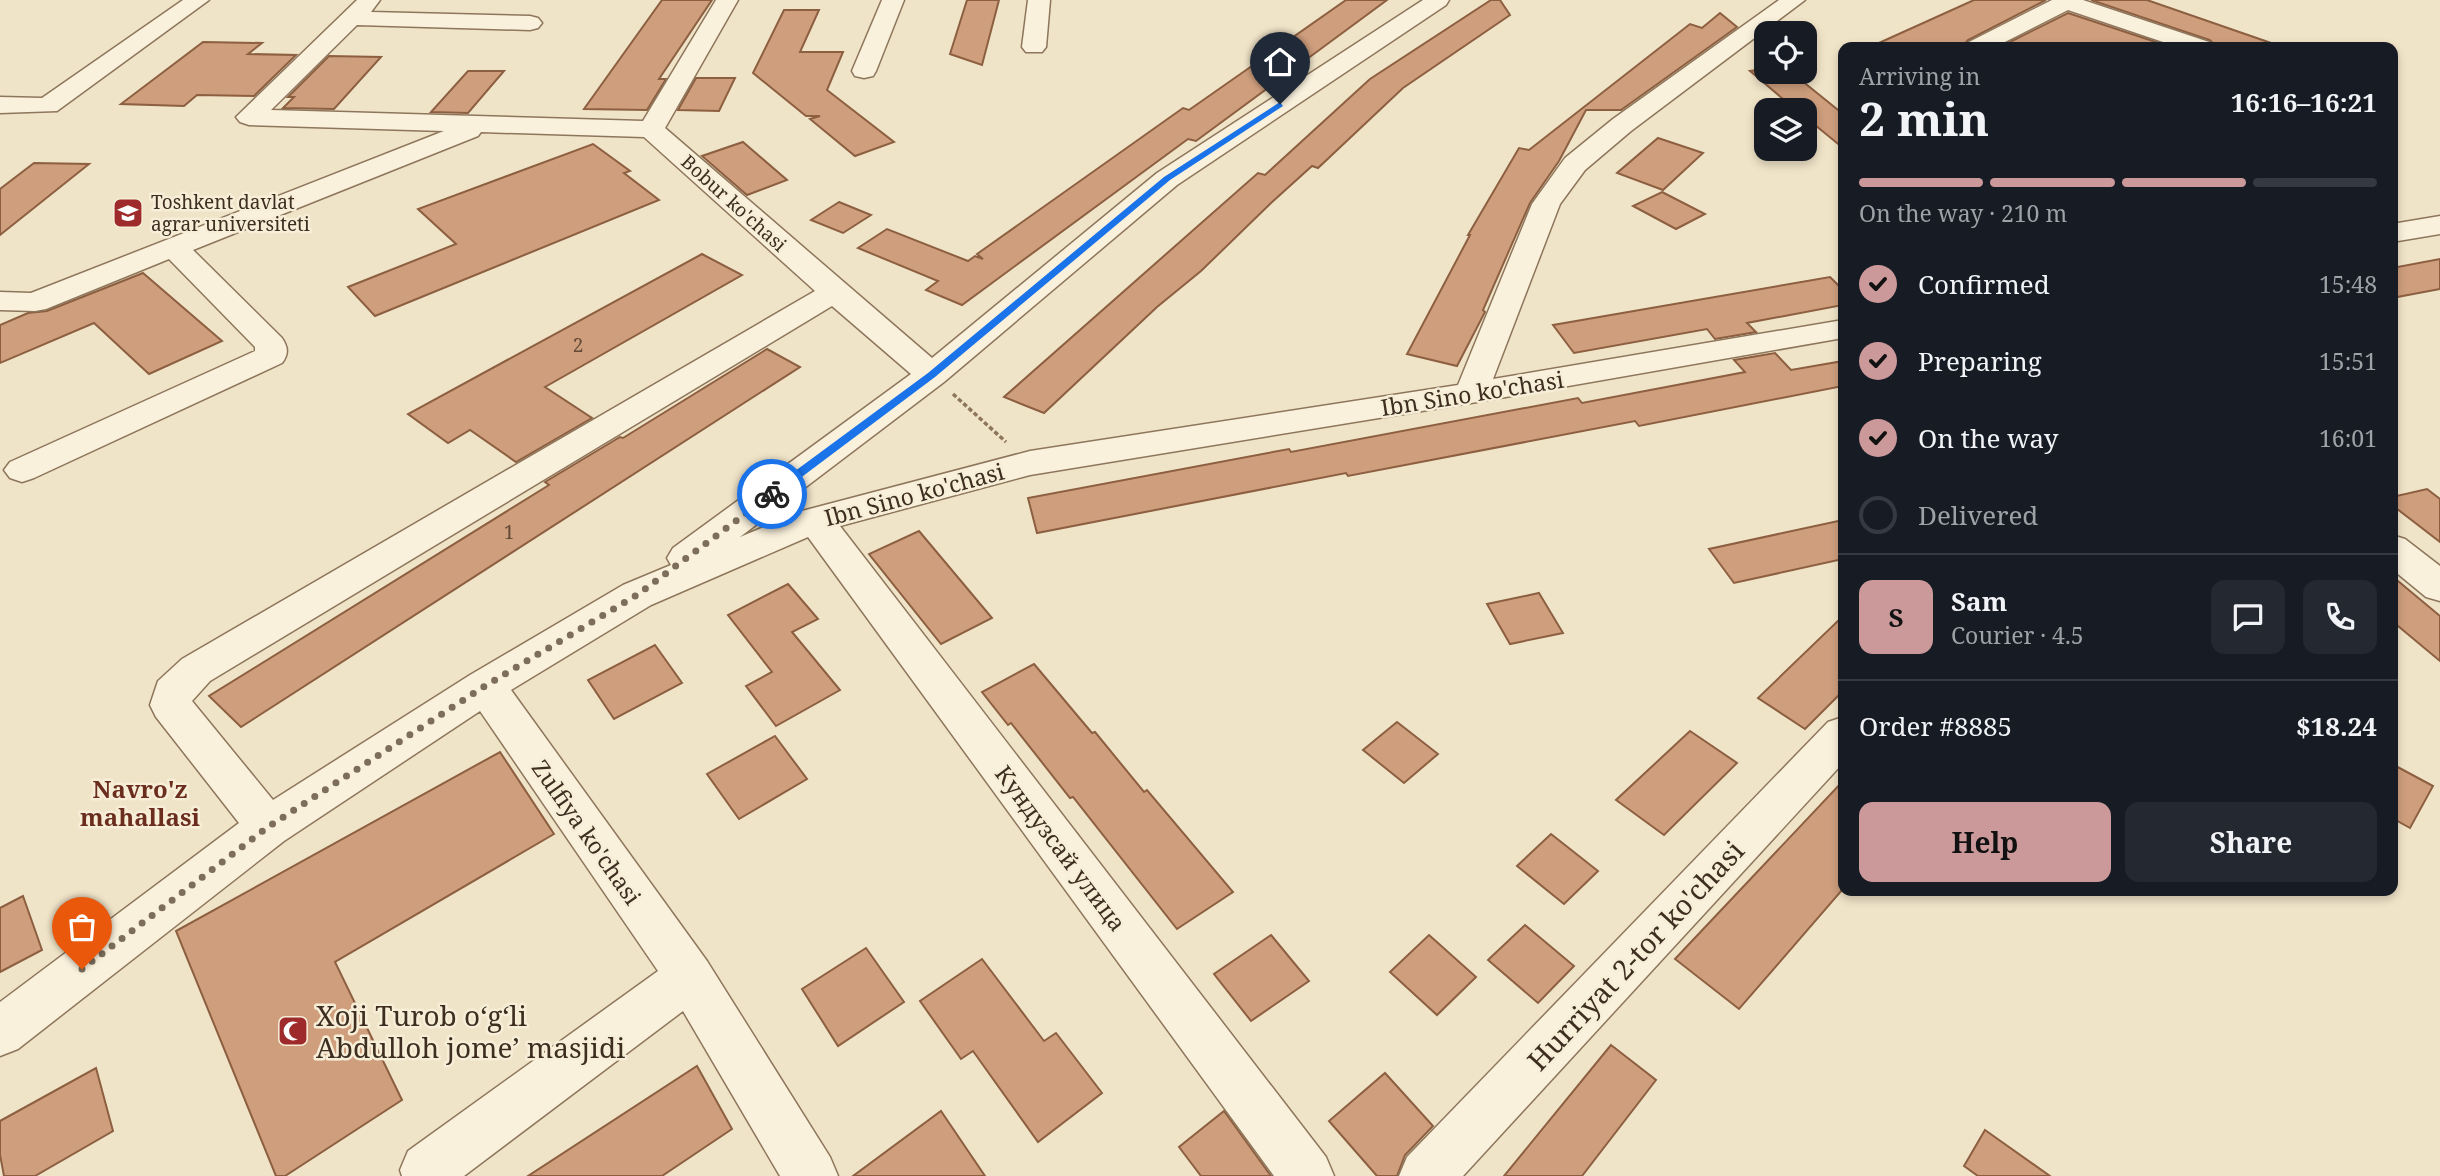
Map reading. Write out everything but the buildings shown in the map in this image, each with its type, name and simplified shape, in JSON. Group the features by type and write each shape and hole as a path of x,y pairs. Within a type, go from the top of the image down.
{"street":[{"path":"0,105 48,106 198,0"},
{"path":"370,0 249,117 651,129 727,0"},
{"path":"863,71 893,0"},
{"path":"1034,47 1039,0"},
{"path":"637,595 932,375 1167,179 1438,0"},
{"path":"1471,393 1546,204 1575,164 1643,109 1794,0"},
{"path":"1987,42 2068,1 2187,42"},
{"path":"351,18 530,23"},
{"path":"0,301 35,302 483,125"},
{"name":"Bobur ko'chasi","path":"651,129 834,292 932,375"},
{"path":"2398,232 2440,225"},
{"path":"22,470 271,356 271,345 173,247"},
{"path":"268,827 171,705 173,692 196,670 834,292"},
{"name":"Ibn Sino ko'chasi","path":"0,1032 268,827 485,686 637,595 815,520 1030,463 1471,393 1838,330"},
{"name":"Кундузсай улица","path":"815,520 1307,1176"},
{"path":"2398,553 2440,587"},
{"name":"Zulfiya ko'chasi","path":"485,686 690,978 811,1176"},
{"name":"Hurriyat 2-tor ko'chasi","path":"1426,1176 1838,739"},
{"path":"429,1176 427,1170 690,978"}],"path":[{"path":"932,375 1030,463"}],"way so far":[{"path":"82,969 268,827 485,686 637,595 772,494"}],"place":[{"name":"Toshkent davlat agrar universiteti","path":"128,213"},
{"name":"Xoji Turob o‘g‘li Abdulloh jome’ masjidi","path":"293,1031"}],"district":[{"name":"Navro'z mahallasi","path":"140,802"}],"route":[{"path":"772,494 932,375 1167,179 1280,104"}]}
